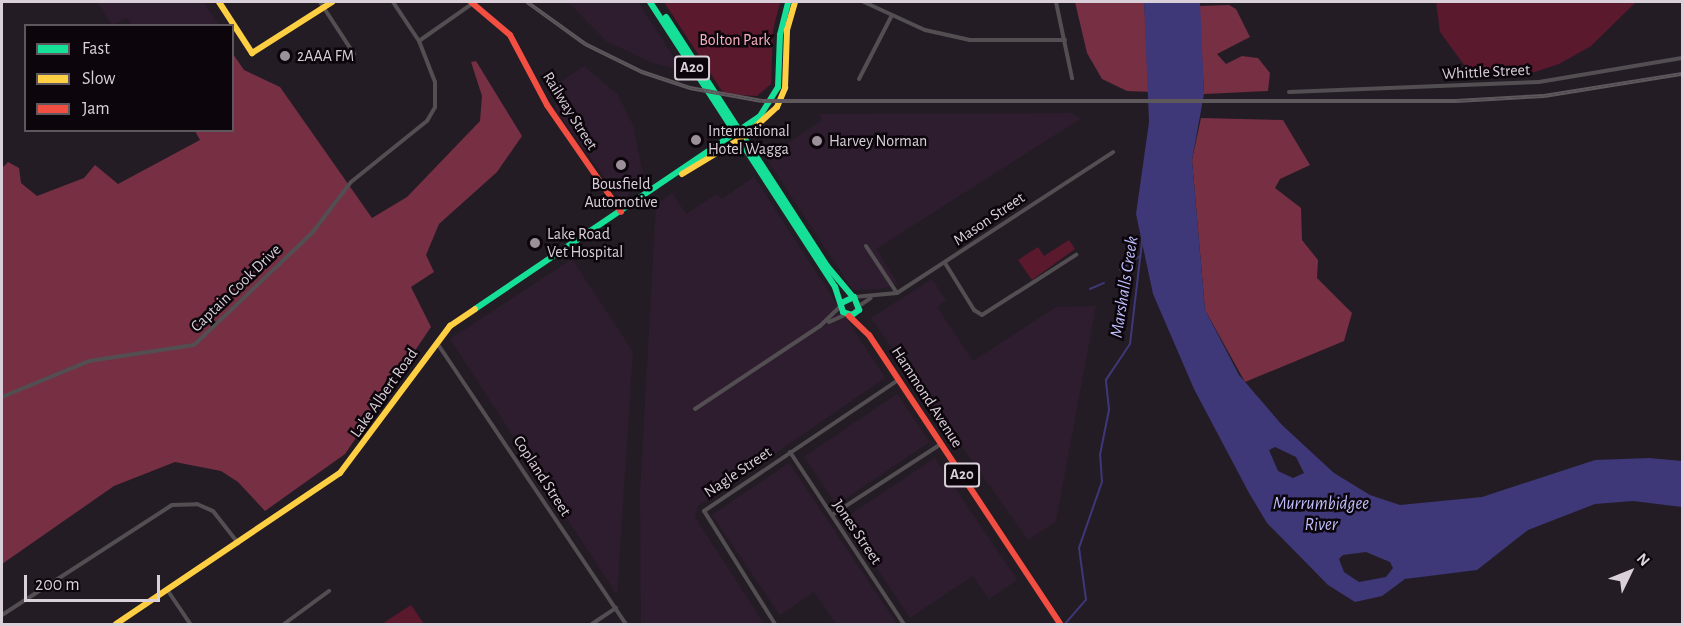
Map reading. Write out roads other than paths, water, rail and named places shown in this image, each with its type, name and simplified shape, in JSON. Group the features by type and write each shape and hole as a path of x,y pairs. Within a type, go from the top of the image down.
{"main road":[{"path":"219,2 233,24"},
{"path":"234,25 252,53 321,4 332,2"},
{"name":"Railway Street","path":"472,2 510,35 547,105 621,212"},
{"name":"A20","path":"652,2 743,133 827,266 853,297 859,308"},
{"name":"A20","path":"652,2 736,138 831,281 840,305 847,315"},
{"name":"Lake Albert Road","path":"116,624 238,544 351,463 436,342 456,321 743,133 765,111 777,92 780,35 791,2"},
{"path":"840,305 853,297"},
{"path":"847,315 859,308"},
{"name":"Hammond Avenue","path":"859,308 869,335"},
{"name":"Hammond Avenue","path":"847,315 869,335 1060,624"}],"street":[{"name":"Captain Cook Drive","path":"2,397 81,363 194,345 312,233 356,178 427,121 435,107 435,82 419,41 393,2"},
{"path":"419,41 472,2"},
{"path":"864,2 876,4 892,15 926,30 970,40 1065,40"},
{"path":"1056,2 1072,78"},
{"path":"321,4 354,54"},
{"path":"859,79 892,15"},
{"name":"Whittle Street","path":"1289,92 1539,82 1683,58"},
{"name":"Mason Street","path":"853,297 897,293 1113,152"},
{"path":"866,246 897,293"},
{"path":"945,263 974,310 982,315 1076,255"},
{"name":"Mason Street","path":"859,308 875,296"},
{"path":"820,326 840,305"},
{"path":"695,409 820,326 847,315"},
{"name":"Copland Street","path":"436,342 626,624"},
{"name":"Nagle Street","path":"775,624 704,514 707,507 899,379"},
{"path":"832,515 941,444"},
{"name":"Jones Street","path":"790,452 904,624"},
{"path":"2,615 172,505 197,504 213,511 238,544"},
{"path":"168,591 190,624"},
{"path":"284,624 329,591"},
{"path":"591,624 616,608"}],"water":[{"name":"Murrumbidgee River","path":"1144,2 1200,2 1204,94 1192,160 1205,310 1239,375 1282,425 1334,473 1370,495 1400,505 1482,497 1595,460 1649,458 1682,461 1682,507 1633,501 1595,504 1528,530 1477,570 1405,579 1382,596 1355,602 1328,585 1267,523 1194,389 1153,294 1136,214 1149,122","holes":["1275,447 1296,457 1304,473 1293,478 1278,471 1269,450","1366,552 1390,562 1393,568 1386,577 1359,582 1344,572 1339,559 1343,555"]}],"waterway":[{"name":"Marshalls Creek","path":"1065,624 1086,600 1079,548 1102,482 1100,455 1109,410 1106,380 1130,344 1143,233"},
{"path":"1120,270 1140,256"},
{"path":"1090,289 1104,283"}],"railway":[{"path":"527,2 585,44 642,72 690,88 762,101 1456,101 1544,96 1682,74"}],"place":[{"name":"2AAA FM","path":"285,56"},
{"name":"International Hotel Wagga","path":"696,140"},
{"name":"Harvey Norman","path":"817,141"},
{"name":"Bousfield Automotive","path":"621,165"},
{"name":"Lake Road Vet Hospital","path":"535,243"}],"park label":[{"name":"Bolton Park","path":"735,40"}]}
